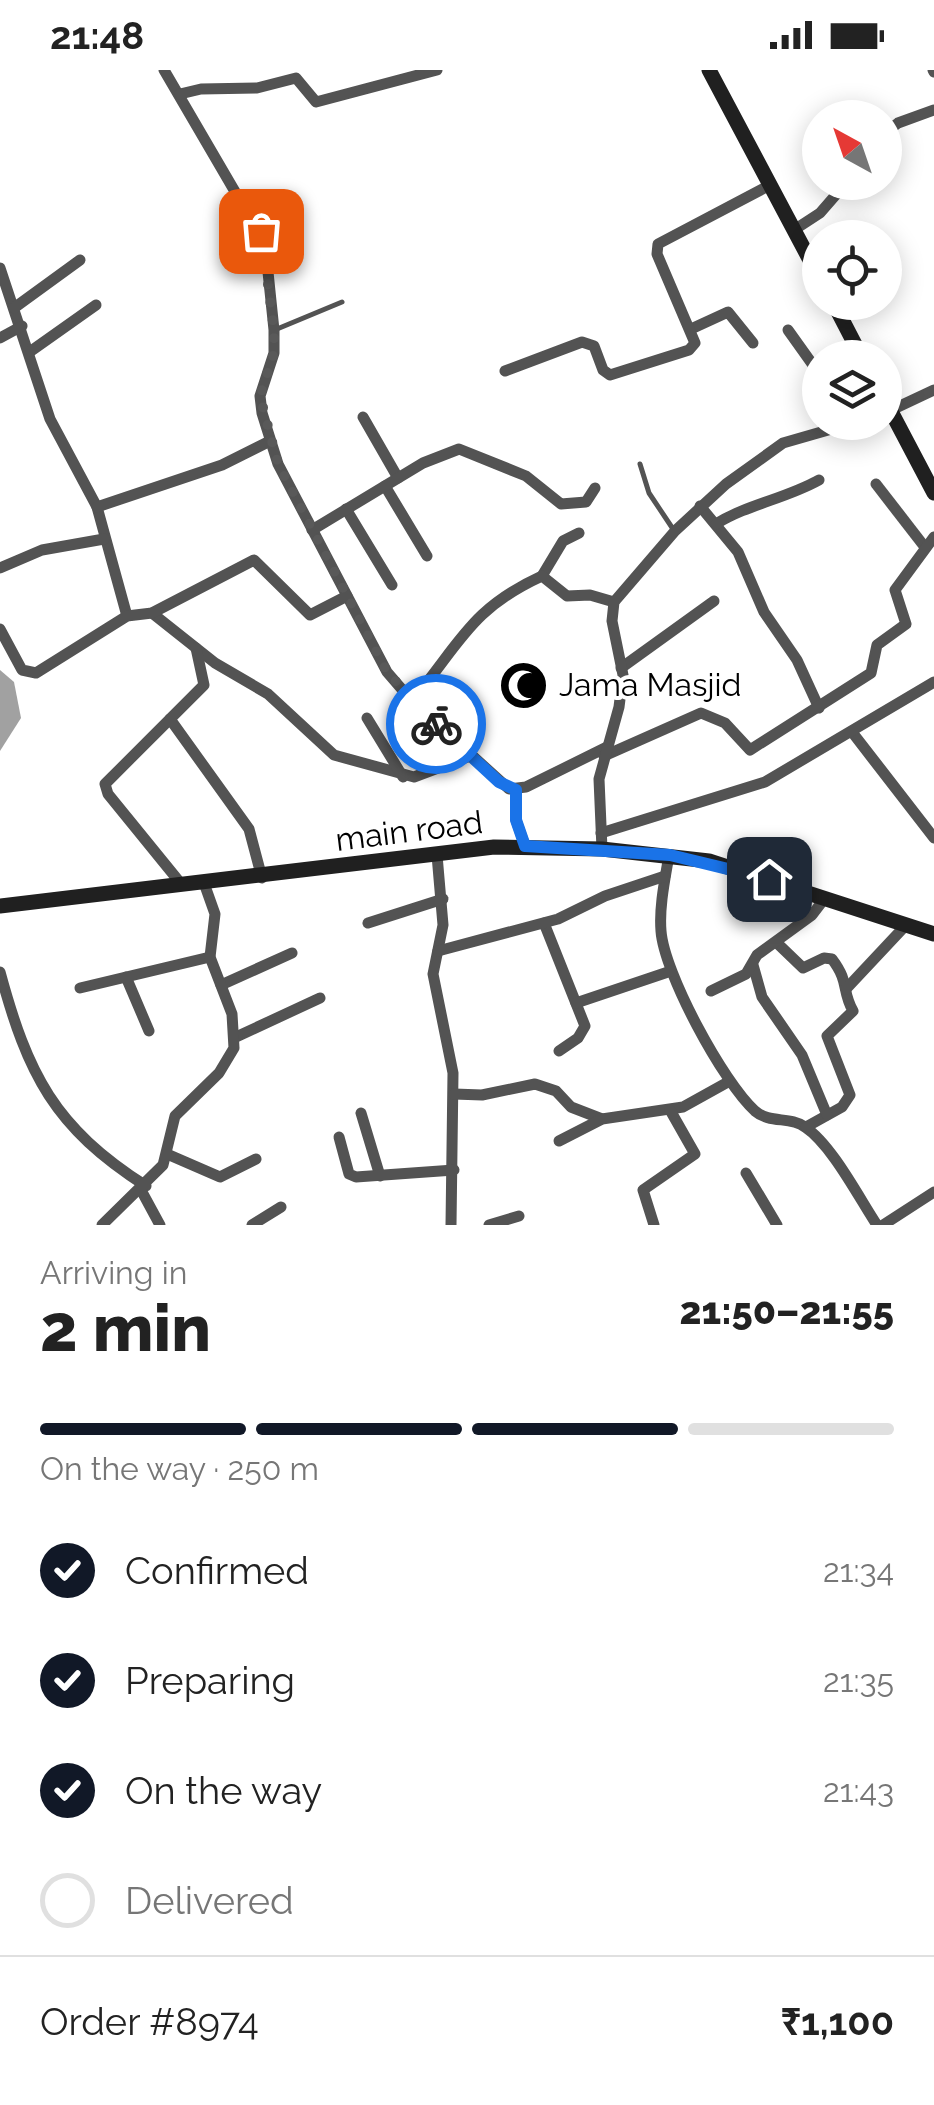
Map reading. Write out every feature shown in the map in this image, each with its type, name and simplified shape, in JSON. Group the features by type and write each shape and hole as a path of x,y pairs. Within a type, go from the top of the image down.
{"main road":[{"path":"709,70 802,245"},
{"path":"902,435 934,493"},
{"name":"main road","path":"0,906 437,855 602,841 741,870 934,934"}],"street":[{"path":"164,70 261,231 274,330 274,353 260,396 270,441 387,672 412,702 499,782 516,790 701,713 725,723 754,750 871,673 877,645 906,624 895,590 929,542 876,484"},
{"path":"180,94 201,89 257,88 296,78 316,102 437,70"},
{"path":"902,122 934,110"},
{"path":"504,371 588,341 602,370 616,374 689,350 696,343 657,254 658,244 770,185"},
{"path":"794,230 820,213 831,200"},
{"path":"14,308 80,260"},
{"path":"0,268 31,351 50,419 96,507 128,616"},
{"path":"31,351 96,305"},
{"path":"691,329 728,312 753,343"},
{"path":"0,338 22,326"},
{"path":"788,330 802,348"},
{"path":"902,402 934,390"},
{"path":"363,416 398,478"},
{"path":"802,436 783,443 700,506 614,602 612,621 622,668 619,707 599,778 602,841 765,782 934,682"},
{"path":"96,507 222,466 270,441"},
{"path":"312,530 398,478 459,449 526,476 561,504 586,502 594,488"},
{"path":"716,524 736,512 787,498 819,480"},
{"path":"385,486 426,556"},
{"path":"700,506 738,552 764,612 797,660 819,708"},
{"path":"346,509 392,585"},
{"path":"412,702 475,619 515,586 542,576 564,541 579,533"},
{"path":"0,568 42,550 104,539"},
{"path":"0,629 22,670 36,673 128,616 152,613 254,560 310,615 347,596"},
{"path":"542,576 567,596 590,595 614,602"},
{"path":"622,668 714,602"},
{"path":"152,613 196,648 268,694 334,755 404,776 426,774 470,756"},
{"path":"182,885 108,794 105,784 204,686 196,648"},
{"path":"367,718 404,776"},
{"path":"170,720 249,829 262,878"},
{"path":"852,732 934,838"},
{"path":"516,790 516,820 525,846"},
{"path":"437,855 443,899 432,974 449,1042 454,1094 452,1225"},
{"path":"670,855 660,928 672,971 728,1082 764,1117 806,1127 880,1225 934,1192"},
{"path":"438,951 544,923 665,876"},
{"path":"204,883 216,921 210,957 236,1037"},
{"path":"712,990 746,974 757,955 812,915 825,898"},
{"path":"368,923 443,899"},
{"path":"544,923 576,1003 583,1032 559,1051"},
{"path":"846,990 906,925"},
{"path":"776,943 803,968 829,958 846,978 852,1013 827,1036 850,1096 806,1127"},
{"path":"221,985 292,953"},
{"path":"80,988 210,957"},
{"path":"752,965 762,997 802,1056 826,1116"},
{"path":"576,1003 672,971"},
{"path":"0,972 26,1060 75,1134 144,1188 160,1225"},
{"path":"126,977 150,1031"},
{"path":"102,1225 144,1188 167,1154 176,1116 218,1073 236,1037 320,998"},
{"path":"559,1141 602,1119 670,1110 696,1101 728,1082"},
{"path":"454,1094 482,1094 535,1084 556,1091 571,1107 602,1119"},
{"path":"654,1225 642,1190 694,1154 670,1110"},
{"path":"360,1113 380,1176"},
{"path":"339,1137 349,1174 380,1176 454,1170"},
{"path":"167,1154 220,1177 256,1159"},
{"path":"746,1174 777,1225"},
{"path":"252,1225 281,1207"},
{"path":"489,1225 519,1216"}],"lane":[{"path":"274,330 342,302"},
{"path":"640,464 649,494 675,531"}],"shaded area":[{"path":"0,670 14,682 21,718 0,751"}],"way so far":[{"path":"261,231 267,255 274,353 260,396 278,464 387,672 436,724"}],"place":[{"name":"Jama Masjid","path":"524,685"}],"route":[{"path":"436,724 499,782 516,790 514,809 525,846 670,855 709,861 769,879"}]}
